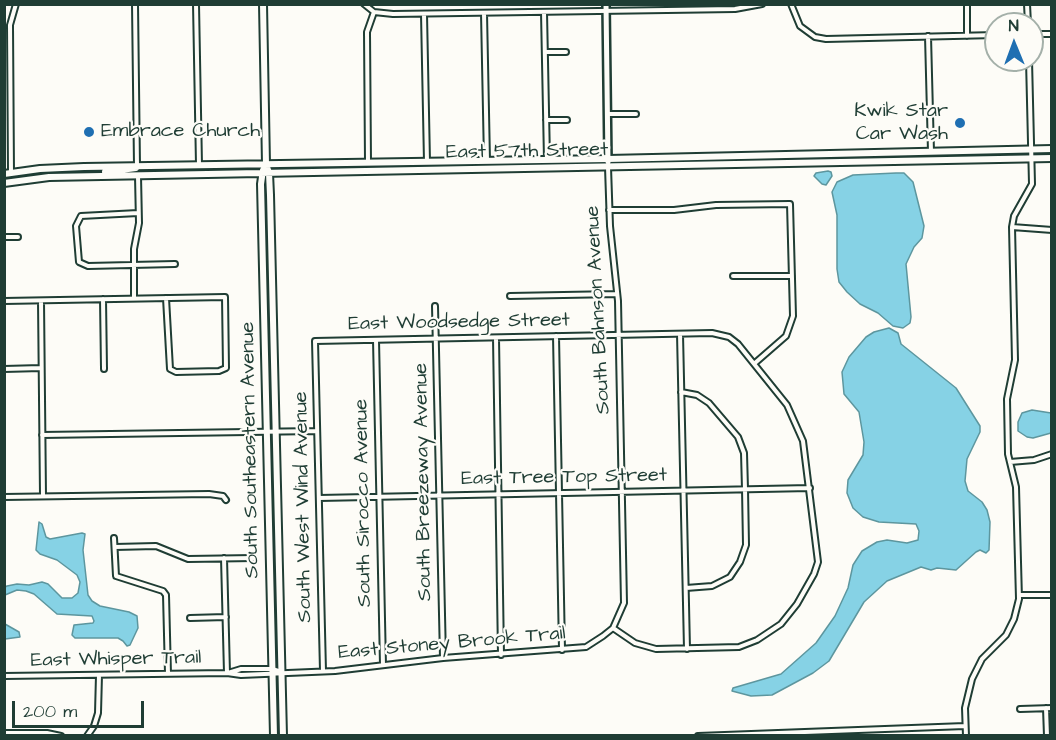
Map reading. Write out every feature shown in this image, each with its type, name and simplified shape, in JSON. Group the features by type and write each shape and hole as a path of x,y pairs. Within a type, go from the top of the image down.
{"main road":[{"name":"South Southeastern Avenue","path":"263,4 283,735"},
{"name":"East 57th Street","path":"8,174 62,168 137,166 1052,149"},
{"name":"East 57th Street","path":"4,183 35,178 80,176 1052,158"},
{"path":"261,173 266,164"},
{"path":"80,176 131,170 137,166"},
{"name":"South Southeastern Avenue","path":"261,173 274,735"}],"street":[{"path":"8,174 11,124 7,42 16,4"},
{"path":"135,4 137,166"},
{"path":"196,4 199,165"},
{"path":"364,4 374,12 393,15 544,12 606,8 735,9 762,4"},
{"path":"791,4 800,26 815,37 826,39 984,35"},
{"path":"967,4 967,36"},
{"name":"South Bahnson Avenue","path":"606,8 609,210 617,294 622,491 624,603 620,614"},
{"path":"368,163 367,32 374,12"},
{"path":"544,12 547,160"},
{"path":"484,13 487,161"},
{"path":"424,14 427,162"},
{"path":"928,36 931,152"},
{"path":"545,52 566,52"},
{"path":"966,735 966,700 975,673 982,659 1006,635 1017,609 1019,595 1016,488 1008,453 1007,399 1015,360 1012,227 1014,216 1032,184 1029,72"},
{"path":"607,114 636,114"},
{"path":"546,120 567,120"},
{"path":"4,124 11,124"},
{"path":"134,298 133,266 138,213 138,175"},
{"path":"609,210 674,210 716,205 790,204 793,316 786,336 755,363 778,392 795,419 806,450 818,562 814,574 787,618 774,631 739,647 656,649 635,643 612,628"},
{"path":"138,213 83,214 77,223 77,257 80,264 88,266 175,264"},
{"path":"1012,227 1052,230"},
{"path":"4,237 18,237"},
{"path":"733,276 792,276"},
{"path":"510,296 617,294"},
{"path":"4,301 41,301 134,298 225,297 226,368 219,371 172,371 168,366 166,298"},
{"path":"103,299 104,369"},
{"path":"41,301 43,496"},
{"name":"South Breezeway Avenue","path":"435,306 442,658"},
{"name":"East Woodsedge Street","path":"315,341 712,333 735,341 755,363"},
{"path":"680,334 687,649"},
{"path":"556,336 562,650"},
{"path":"496,338 501,655"},
{"name":"South Sirocco Avenue","path":"376,340 383,665"},
{"name":"South West Wind Avenue","path":"315,341 323,671"},
{"path":"4,369 41,368"},
{"path":"681,392 692,393 709,403 738,437 744,453 745,489 746,545 740,562 730,577 712,586 686,588"},
{"path":"42,435 317,431"},
{"path":"1010,462 1034,460 1052,454"},
{"name":"East Tree Top Street","path":"319,498 810,488"},
{"path":"4,497 209,494 223,496 226,500"},
{"path":"114,538 116,576 163,591 166,596 168,674"},
{"path":"114,547 156,546 188,559 254,558"},
{"path":"224,558 227,673"},
{"path":"1019,595 1052,594"},
{"name":"East Stoney Brook Trail","path":"282,672 352,670 442,658 586,647 612,628 620,614"},
{"path":"190,618 226,617"},
{"name":"East Whisper Trail","path":"4,676 227,673 241,669 282,672"},
{"path":"87,735 94,726 99,713 99,675"},
{"path":"1046,708 1047,735"},
{"path":"1020,709 1052,708"},
{"path":"698,735 965,726"},
{"path":"4,733 61,735"}],"water":[{"path":"828,171 832,176 826,185 814,176 816,173"},
{"path":"904,173 913,182 924,226 922,238 914,247 906,264 911,317 910,323 903,328 893,326 878,313 860,304 839,282 837,215 832,192 837,182 853,175"},
{"path":"889,328 898,333 901,344 956,388 980,426 980,432 967,459 965,481 968,491 982,502 987,510 990,522 989,550 986,553 980,550 976,552 956,570 937,568 931,570 921,567 887,581 864,602 829,661 813,673 772,695 751,696 732,691 733,688 781,674 816,643 835,616 848,588 853,565 862,551 877,542 887,540 907,543 918,540 919,531 916,524 879,522 863,517 853,508 847,493 848,480 863,455 864,442 859,412 844,394 842,372 849,357 866,337"},
{"path":"1032,410 1051,413 1051,433 1033,438 1018,431 1018,422 1022,413"},
{"path":"39,522 42,524 46,537 50,539 85,534 83,550 88,595 100,606 137,616 138,628 130,645 127,646 118,638 75,638 72,635 74,625 93,623 92,616 57,614 34,594 26,591 17,590 5,595 7,586 42,582 48,584 62,598 72,598 78,593 80,582 77,575 57,560 40,554 36,550"},
{"path":"5,624 19,632 20,637 5,639"}],"place":[{"name":"Kwik Star Car Wash","path":"960,123"},
{"name":"Embrace Church","path":"89,132"}]}
